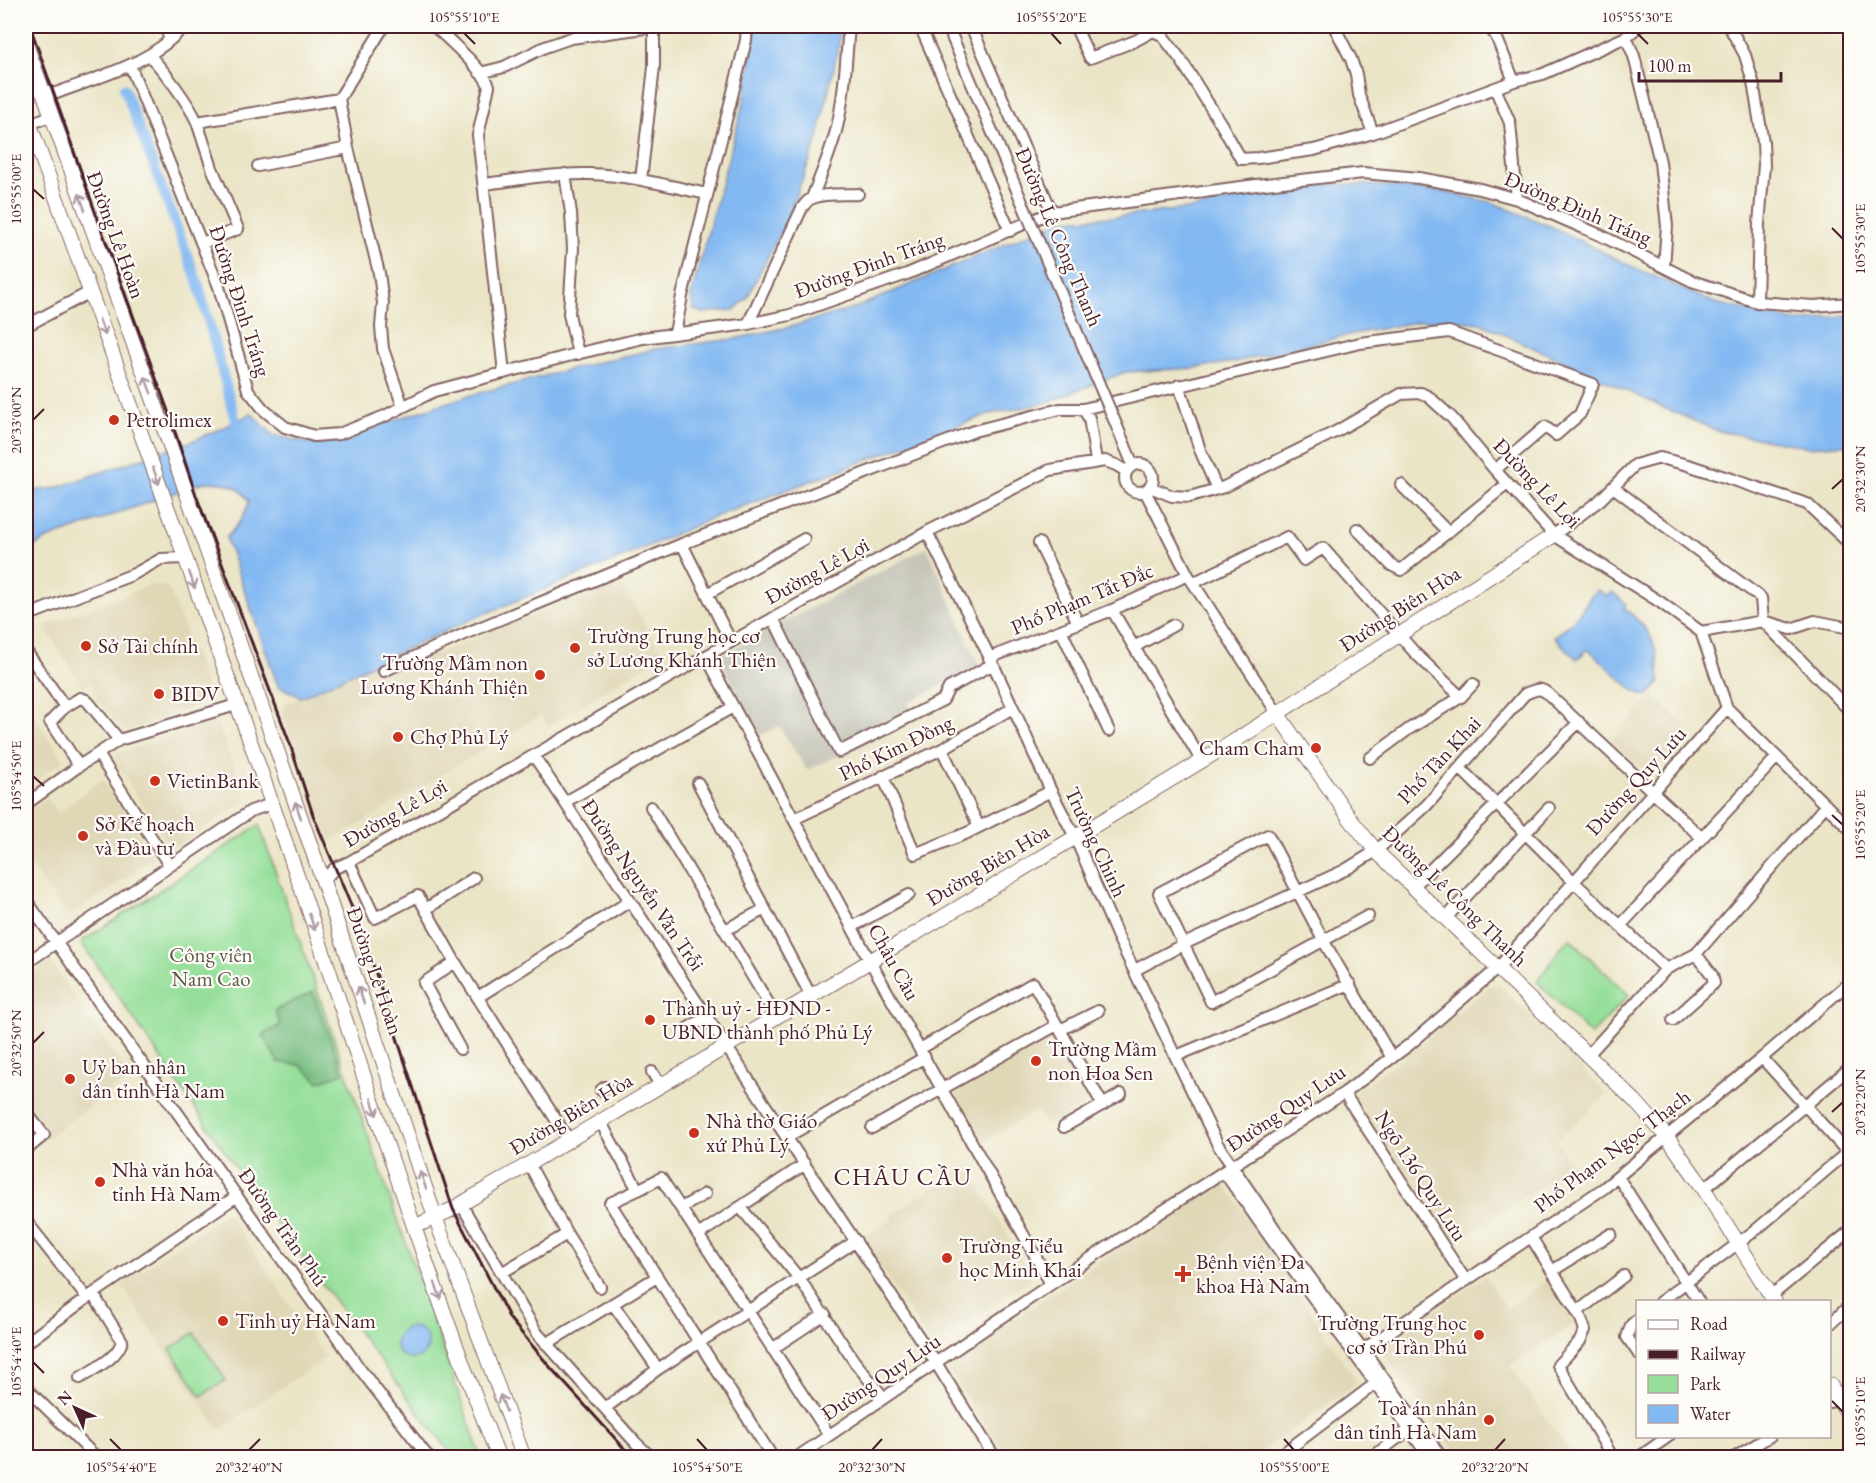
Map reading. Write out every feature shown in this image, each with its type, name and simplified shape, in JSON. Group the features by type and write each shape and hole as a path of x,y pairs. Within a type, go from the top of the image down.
{"main road":[{"name":"Đường Lê Hoàn","path":"26,44 323,881 435,1217 524,1458"},
{"name":"Đường Lê Hoàn","path":"27,121 146,447 301,889 414,1227 499,1458"},
{"name":"Đường Biên Hòa","path":"414,1227 461,1204 569,1140 1202,760 1554,535"},
{"path":"184,558 206,550"},
{"name":"Đường Lê Công Thanh","path":"1277,713 1351,820 1376,851 1635,1101 1666,1137 1704,1189 1773,1299"},
{"path":"301,889 323,881"},
{"path":"1834,1400 1851,1417"}],"street":[{"path":"165,26 170,40"},
{"path":"26,94 41,88 54,94 130,65 150,56 184,26"},
{"path":"384,26 339,99 348,148 379,273 383,303 381,327 383,349 403,407"},
{"path":"434,26 480,73 489,87 478,130 504,373"},
{"path":"641,180 654,67 654,26"},
{"path":"480,73 504,67 544,47 571,38 660,26"},
{"path":"675,333 682,296 746,40 747,26"},
{"path":"748,324 802,208 812,198 828,158 844,88 849,26"},
{"path":"921,26 1010,231"},
{"name":"Đường Lê Công Thanh","path":"948,26 1118,429 1130,468"},
{"path":"971,26 1052,212"},
{"path":"1076,26 1090,58 1135,41 1153,31 1162,36 1181,60 1241,159 1314,150 1373,133 1514,81 1543,74 1626,37 1639,26"},
{"path":"1334,26 1354,66 1359,95 1373,133"},
{"path":"1488,26 1496,36 1514,81"},
{"path":"1729,26 1745,55 1753,82 1763,142 1764,165 1759,224 1757,302"},
{"path":"1626,37 1634,56 1660,162 1667,226 1664,267"},
{"path":"150,56 188,105 197,122 212,168 238,229 202,243"},
{"name":"Đường Đinh Tráng","path":"130,65 219,287 248,390 264,410 285,427 314,436 339,434 434,392 578,354 643,338 748,324 790,315 907,274 1052,212 1363,173 1429,180 1480,189 1517,199 1692,281 1757,302 1814,306 1851,303"},
{"path":"1495,88 1510,123 1517,199"},
{"path":"197,122 339,99"},
{"path":"27,121 51,116"},
{"path":"258,166 348,148"},
{"path":"484,184 565,174 615,175 708,194"},
{"path":"565,174 571,213 573,249 569,314 578,354"},
{"path":"812,198 858,194"},
{"path":"26,326 90,292"},
{"path":"384,671 462,635 682,544 974,431 1060,409 1083,409 1360,343 1449,332 1593,384 1580,414 1557,435 1545,427 1495,470"},
{"path":"1179,386 1200,450 1216,489"},
{"name":"Đường Lê Lợi","path":"1148,489 1172,496 1190,497 1216,489 1337,431 1401,394 1420,393 1440,406 1554,535 1660,602 1701,632"},
{"path":"1083,409 1089,418 1096,461"},
{"path":"1554,535 1600,500 1635,465 1660,458 1807,504 1849,538"},
{"name":"Đường Lê Lợi","path":"323,881 335,868 927,532 1050,471 1096,461 1105,461 1130,468"},
{"path":"1143,463 1151,469 1154,478 1148,489 1137,492 1129,488 1125,480 1130,468 1143,463"},
{"path":"1357,529 1391,565 1401,570 1508,484"},
{"path":"1401,485 1448,532"},
{"path":"1613,487 1761,598 1763,621 1851,711"},
{"name":"Đường Lê Công Thanh","path":"1148,489 1191,579 1277,713"},
{"name":"Trường Chinh","path":"927,532 1075,837 1117,935 1228,1169 1285,1252 1413,1426"},
{"name":"Phố Phạm Tất Đắc","path":"773,618 839,752 943,700 949,688 991,661 1287,537 1304,560 1323,548 1400,633"},
{"path":"707,594 804,539"},
{"path":"1039,543 1078,623"},
{"path":"682,544 731,642"},
{"path":"26,616 134,574 161,559 184,558"},
{"path":"1112,610 1202,760"},
{"path":"1851,628 1815,621 1791,629 1763,621 1701,632 1727,708 1851,829"},
{"path":"1134,647 1174,625"},
{"path":"1061,630 1109,731"},
{"path":"1400,633 1415,653 1461,697"},
{"path":"26,651 65,707"},
{"name":"Châu Cầu","path":"706,656 870,961 1051,1284"},
{"path":"1370,758 1409,729 1461,697 1473,684"},
{"name":"Phố Tân Khai","path":"1135,970 1345,870 1376,851 1426,806 1525,694 1535,689 1547,693 1702,838"},
{"path":"80,766 51,724 51,719 65,707 80,698 86,700 119,741"},
{"path":"26,804 119,741 236,705"},
{"path":"565,802 734,706"},
{"name":"Phố Kim Đồng","path":"794,819 942,749 1013,708"},
{"name":"Đường Quy Lưu","path":"796,1458 1051,1284 1344,1093 1392,1058 1498,968 1727,708"},
{"path":"1412,888 1579,722"},
{"path":"942,749 979,827"},
{"path":"98,754 169,865"},
{"name":"Đường Nguyễn Văn Trỗi","path":"534,756 856,1241 996,1458"},
{"path":"1620,926 1777,757"},
{"path":"1460,768 1573,881 1666,969"},
{"path":"883,777 915,854 979,827 1051,791"},
{"path":"698,783 811,996"},
{"path":"26,963 251,811 271,804"},
{"path":"1588,1055 1666,969 1696,954 1826,805"},
{"path":"651,807 776,1017"},
{"path":"1445,919 1549,808"},
{"path":"1368,916 1323,940 1211,1002 1159,893 1268,835 1323,940 1392,1058"},
{"path":"349,862 375,918 418,896 455,962 569,1140"},
{"path":"426,909 474,878"},
{"path":"852,927 909,895"},
{"name":"Đường Trần Phú","path":"26,900 381,1399 429,1458"},
{"path":"478,997 630,901"},
{"path":"725,930 765,909"},
{"path":"1673,1020 1714,983 1712,975 1696,954"},
{"path":"455,962 424,983 460,1048"},
{"name":"Phố Phạm Ngọc Thạch","path":"1359,1353 1604,1188 1851,982"},
{"path":"787,1137 1034,983 1103,1105"},
{"path":"1176,1056 1350,984"},
{"path":"872,1128 1058,1027 1098,1011"},
{"path":"688,1028 707,1017"},
{"path":"1662,1300 1757,1229 1850,1153 1762,1058"},
{"path":"1704,1189 1851,1068"},
{"path":"652,1072 660,1085"},
{"name":"Ngõ 136 Quy Lưu","path":"1344,1093 1466,1281"},
{"path":"1064,1127 1121,1094"},
{"path":"26,1112 44,1135 26,1150"},
{"path":"600,1121 639,1190"},
{"path":"528,1164 600,1287"},
{"path":"698,1235 805,1164"},
{"path":"1617,1177 1698,1300"},
{"path":"772,1458 610,1203 662,1178 830,1435"},
{"path":"681,1208 705,1194"},
{"path":"26,1343 90,1296 237,1196"},
{"path":"461,1204 537,1333 651,1458"},
{"path":"740,1207 799,1278 854,1361 884,1398"},
{"path":"26,1221 90,1296 122,1341 118,1351 80,1378"},
{"path":"1773,1299 1851,1231"},
{"path":"503,1272 567,1234"},
{"path":"1552,1271 1611,1234"},
{"path":"1531,1237 1577,1311 1585,1330 1580,1341 1558,1365 1613,1458"},
{"path":"604,1408 658,1369 856,1241"},
{"path":"1577,1311 1624,1276"},
{"path":"546,1344 657,1277"},
{"path":"613,1304 658,1369"},
{"path":"1831,1323 1851,1305"},
{"path":"772,1349 825,1314"},
{"path":"1636,1321 1631,1325 1627,1337 1636,1350"},
{"path":"1277,1458 1380,1381"},
{"path":"1834,1400 1851,1386"},
{"path":"26,1388 97,1458"},
{"path":"1371,1458 1413,1426"},
{"path":"1413,1426 1430,1458"},
{"path":"1413,1426 1442,1458"},
{"path":"1638,1458 1668,1438"},
{"path":"1734,1458 1768,1438"}],"shaded area":[{"path":"927,547 979,666 908,703 916,721 807,770 779,726 759,736 719,656"},
{"name":"Chợ Phủ Lý","path":"619,580 663,655 548,726 541,715 330,842 283,717 283,705 430,639 438,654"},
{"path":"154,584 167,587 171,593 211,700 125,732 97,699 91,683 82,686 44,626"},
{"path":"1653,695 1689,730 1649,775 1611,741"},
{"path":"26,704 64,760 26,788"},
{"path":"216,720 247,800 176,847 168,843 114,760 117,754"},
{"name":"Sở Kế hoạch và Đầu tư","path":"102,779 155,858 68,917 26,861 26,813 47,798 58,813"},
{"path":"50,961 130,1078 36,1145 26,1130 26,978"},
{"path":"1499,985 1607,1095 1556,1140 1572,1166 1447,1247 1351,1094 1410,1053 1489,986"},
{"name":"Trường Mầm non Hoa Sen","path":"1051,1030 1056,1033 1093,1099 1045,1124 1036,1110 983,1143 954,1090"},
{"name":"Trường Tiểu học Minh Khai","path":"968,1167 1032,1278 932,1345 861,1238 892,1220 891,1214"},
{"name":"Bệnh viện Đa khoa Hà Nam","path":"1217,1183 1224,1183 1358,1383 1253,1457 1006,1457 945,1365"},
{"name":"Tỉnh uỷ Hà Nam","path":"227,1212 326,1358 219,1430 121,1285"},
{"name":"Trường Trung học cơ sở Trần Phú","path":"1485,1276 1507,1308 1551,1277 1578,1321 1510,1366 1575,1457 1459,1457 1380,1349"}],"green space":[{"name":"Công viên Nam Cao","path":"259,825 481,1457 454,1457 420,1414 243,1178 81,942"},
{"path":"1570,939 1629,995 1591,1035 1537,982 1562,946"},
{"path":"313,992 343,1073 319,1082 300,1065 278,1062 263,1035 280,1025 275,1010"},
{"path":"194,1333 226,1380 201,1396 170,1349"}],"water":[{"path":"756,26 840,26 839,45 817,141 788,217 747,298 734,310 702,313 693,309 691,295 745,97"},
{"path":"1335,184 1440,191 1491,202 1552,227 1635,268 1715,303 1799,322 1850,315 1850,444 1809,447 1718,431 1480,323 1449,320 1421,321 1353,334 1235,362 1195,368 1125,372 1042,404 989,414 712,518 472,619 301,697 278,686 226,538 240,521 249,501 235,487 225,483 204,482 47,539 26,551 26,492 56,488 192,441 251,413 273,435 312,444 327,442 464,397 579,367 655,349 734,339 793,326 855,308 1062,220 1196,208 1272,192"},
{"path":"1597,590 1607,596 1612,592 1626,604 1624,609 1642,624 1652,640 1658,660 1660,683 1648,695 1642,695 1633,690 1588,649 1577,659 1554,637 1574,620"},
{"path":"412,1327 423,1332 428,1343 423,1354 412,1359 401,1354 396,1343 401,1332"}],"waterway":[{"path":"124,88 198,283 236,422 234,435"}],"railway":[{"path":"30,26 196,495 289,741 313,815 363,934 453,1209 510,1319 550,1367 633,1458"}],"place":[{"name":"Petrolimex","path":"114,420"},
{"name":"Sở Tài chính","path":"86,646"},
{"name":"Trường Trung học cơ sở Lương Khánh Thiện","path":"575,648"},
{"name":"Trường Mầm non Lương Khánh Thiện","path":"540,675"},
{"name":"BIDV","path":"159,694"},
{"name":"Chợ Phủ Lý","path":"398,737"},
{"name":"Cham Cham","path":"1316,748"},
{"name":"VietinBank","path":"155,781"},
{"name":"Sở Kế hoạch và Đầu tư","path":"83,836"},
{"name":"Thành uỷ - HĐND - UBND thành phố Phủ Lý","path":"650,1020"},
{"name":"Trường Mầm non Hoa Sen","path":"1036,1061"},
{"name":"Uỷ ban nhân dân tỉnh Hà Nam","path":"70,1079"},
{"name":"Nhà thờ Giáo xứ Phủ Lý","path":"694,1133"},
{"name":"Nhà văn hóa tỉnh Hà Nam","path":"100,1182"},
{"name":"Trường Tiểu học Minh Khai","path":"947,1258"},
{"name":"Bệnh viện Đa khoa Hà Nam","path":"1183,1274"},
{"name":"Tỉnh uỷ Hà Nam","path":"223,1321"},
{"name":"Trường Trung học cơ sở Trần Phú","path":"1479,1335"},
{"name":"Toà án nhân dân tỉnh Hà Nam","path":"1489,1420"}],"district":[{"name":"CHÂU CẦU","path":"903,1177"}]}
